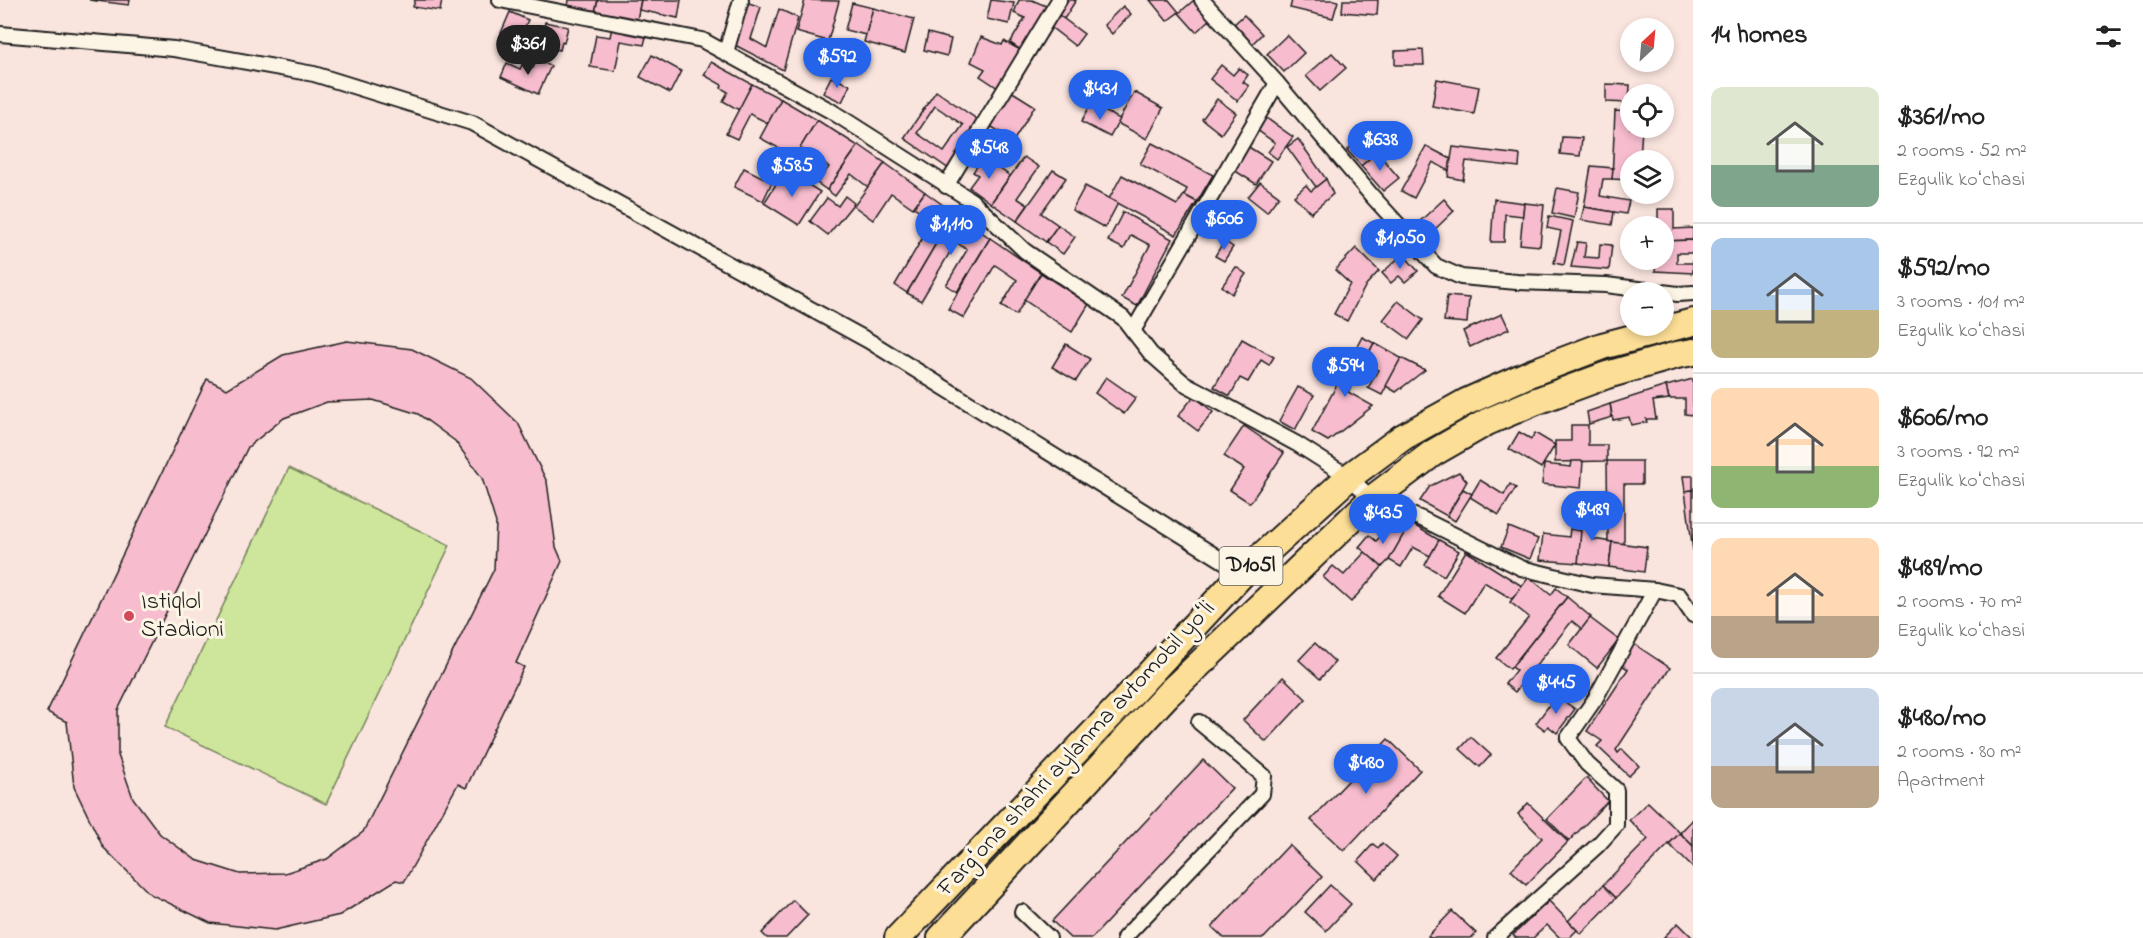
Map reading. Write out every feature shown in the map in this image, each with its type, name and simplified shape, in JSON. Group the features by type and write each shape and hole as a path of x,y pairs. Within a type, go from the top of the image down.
{"highway":[{"name":"Fargʻona shahri aylanma avtomobil yoʻli","path":"897,938 1118,708 1243,573 1349,477 1403,437 1466,402 1531,373 1602,346 1693,322"},
{"name":"Fargʻona shahri aylanma avtomobil yoʻli","path":"941,938 1167,695 1372,499 1433,453 1487,422 1607,375 1693,352"}],"street":[{"path":"500,0 702,40 726,52 831,111 972,201 1025,251 1123,318 1151,354 1184,383 1297,444 1349,477 1372,499 1422,519 1521,568 1592,585 1655,590 1679,595 1693,615"},
{"path":"726,52 741,0"},
{"path":"946,186 1059,0"},
{"path":"1202,0 1277,83 1372,196 1436,266 1461,277 1517,282 1606,285 1678,294 1693,293"},
{"path":"0,34 174,49 303,72 472,123 869,341 1243,573"},
{"path":"1133,331 1277,83"},
{"path":"1495,938 1598,845 1616,825 1616,790 1587,764 1568,738 1595,699 1655,590"},
{"path":"1124,938 1262,794 1264,776 1199,722"},
{"path":"1022,912 1049,938"}],"green space":[{"path":"289,468 450,545 326,804 165,727"}],"building":[{"path":"89,0 130,0 129,5"},
{"path":"415,0 442,0 440,11 413,7"},
{"path":"569,0 598,0 595,12 568,6"},
{"path":"598,0 641,0 637,20 595,12"},
{"path":"641,0 681,0 678,18 639,10"},
{"path":"805,0 839,1 828,41 796,32"},
{"path":"991,0 1014,3 1009,24 987,19"},
{"path":"1019,0 1032,0 1051,8 1024,52 1010,43 1025,18 1014,13"},
{"path":"1064,0 1076,0 1064,19 1056,13"},
{"path":"1150,0 1169,0 1179,12 1167,21"},
{"path":"1194,0 1211,19 1196,32 1179,13"},
{"path":"1292,0 1338,1 1333,18 1290,8"},
{"path":"1343,0 1378,0 1377,15 1342,12"},
{"path":"746,2 761,7 751,39 767,48 779,9 798,18 783,70 733,44"},
{"path":"852,3 873,8 866,35 845,30"},
{"path":"1123,6 1131,14 1112,34 1104,25"},
{"path":"873,8 914,19 905,53 864,42"},
{"path":"510,12 528,20 519,40 501,33"},
{"path":"1056,13 1084,34 1075,46 1048,25"},
{"path":"1244,15 1262,34 1251,45 1232,26"},
{"path":"545,22 568,27 560,50 540,46"},
{"path":"612,27 647,33 644,45 621,41 615,71 590,67 596,35 610,37"},
{"path":"928,33 951,39 947,56 924,50"},
{"path":"1287,35 1304,53 1284,72 1267,54"},
{"path":"981,37 1002,45 1004,41 1024,52 1001,90 980,76 985,69 971,62"},
{"path":"1423,50 1424,65 1395,65 1395,51"},
{"path":"1332,53 1346,68 1320,91 1306,76"},
{"path":"652,55 681,71 670,93 640,77"},
{"path":"537,60 551,66 538,94 501,77 507,63 520,69 523,63 533,68"},
{"path":"711,62 752,84 739,110 723,101 728,92 721,88 722,85 704,75"},
{"path":"1221,65 1233,75 1239,68 1248,75 1243,82 1249,86 1238,101 1210,79"},
{"path":"831,77 850,85 842,102 823,93"},
{"path":"1437,79 1479,87 1474,114 1432,106"},
{"path":"752,84 781,99 768,123 750,114 737,139 726,134"},
{"path":"1606,84 1620,85 1620,103 1606,102"},
{"path":"936,91 981,122 949,169 904,138","holes":["935,106 963,125 944,152 917,133"]},
{"path":"1011,91 1035,106 1014,140 990,126"},
{"path":"1134,92 1163,108 1147,139 1117,123"},
{"path":"781,99 817,120 795,157 760,138"},
{"path":"1217,99 1236,113 1221,134 1202,119"},
{"path":"1091,104 1120,119 1110,137 1081,122"},
{"path":"1615,111 1620,111 1620,138 1641,138 1641,150 1620,150 1620,179 1612,179"},
{"path":"1262,115 1293,137 1277,159 1268,152 1275,143 1253,127"},
{"path":"817,120 858,146 827,190 817,183 829,167 800,148"},
{"path":"1371,129 1385,145 1361,166 1347,150"},
{"path":"1562,137 1582,138 1580,156 1560,154"},
{"path":"1298,139 1326,179 1316,187 1287,147"},
{"path":"1152,143 1213,175 1197,202 1184,195 1187,189 1140,164"},
{"path":"1244,144 1271,161 1256,184 1229,167"},
{"path":"859,145 885,163 868,187 851,174 835,196 827,190"},
{"path":"1426,146 1451,159 1449,171 1433,162 1414,198 1401,191"},
{"path":"1453,147 1520,155 1519,167 1466,161 1463,180 1448,177"},
{"path":"1377,152 1399,178 1383,191 1361,166"},
{"path":"983,157 1010,176 991,203 969,187 978,175 973,172"},
{"path":"1024,157 1039,167 1017,198 1028,205 1017,221 991,203"},
{"path":"885,163 925,192 913,208 891,193 873,220 854,206"},
{"path":"1591,166 1613,168 1612,179 1603,179 1600,196 1620,199 1620,204 1628,204 1626,214 1584,207"},
{"path":"744,168 772,182 763,201 734,187"},
{"path":"785,170 820,192 799,225 764,203"},
{"path":"1053,170 1066,178 1041,213 1058,225 1046,242 1017,221"},
{"path":"1122,175 1177,205 1184,195 1197,202 1176,235 1109,199"},
{"path":"1326,179 1333,194 1311,213 1294,196 1306,185 1311,191"},
{"path":"1260,182 1279,196 1267,212 1248,197"},
{"path":"1085,186 1118,203 1105,228 1072,210"},
{"path":"1557,188 1579,192 1574,218 1552,213"},
{"path":"925,192 954,213 907,293 895,285 933,220 914,207"},
{"path":"845,196 854,203 828,235 810,221 827,198 838,206"},
{"path":"1444,199 1454,211 1430,234 1419,222"},
{"path":"1494,199 1524,203 1523,216 1505,214 1504,242 1491,242"},
{"path":"1524,203 1544,205 1540,246 1520,244"},
{"path":"1584,207 1614,212 1612,225 1581,220"},
{"path":"1658,209 1674,209 1674,216 1658,216"},
{"path":"1123,212 1172,239 1137,306 1122,298 1150,245 1131,235 1124,249 1108,241"},
{"path":"954,213 990,238 957,292 946,285 967,250 956,242 921,301 907,293"},
{"path":"1549,216 1573,221 1564,265 1554,263 1561,231 1547,228"},
{"path":"1058,225 1075,237 1063,254 1046,242"},
{"path":"1693,228 1693,240 1674,241 1674,229"},
{"path":"990,238 1041,273 1016,315 1001,306 1017,280 995,265 964,318 948,309"},
{"path":"1693,240 1693,253 1677,253 1677,263 1693,263 1693,273 1655,271 1674,270 1674,241"},
{"path":"1224,241 1233,247 1224,261 1215,256"},
{"path":"1577,242 1586,243 1584,257 1599,258 1600,244 1612,245 1609,270 1571,267"},
{"path":"1356,248 1379,271 1366,285 1347,321 1334,314 1350,284 1335,270"},
{"path":"1403,254 1418,271 1405,282 1399,276 1391,283 1382,273"},
{"path":"1236,267 1246,274 1232,294 1222,286"},
{"path":"1041,273 1089,304 1072,332 1024,300"},
{"path":"1447,296 1469,298 1467,323 1444,321"},
{"path":"1398,301 1423,320 1409,339 1383,320"},
{"path":"1502,314 1509,329 1470,347 1463,331"},
{"path":"1362,337 1374,343 1348,392 1373,406 1328,441 1312,432"},
{"path":"1242,339 1274,357 1269,365 1261,360 1248,382 1240,378 1230,396 1214,387"},
{"name":"Istiqlol Stadioni","path":"347,341 412,349 471,378 518,423 547,482 556,547 562,561 516,663 524,667 466,788 458,784 404,882 396,880 340,915 275,930 210,923 150,894 103,847 74,787 67,722 47,712 207,379 227,389 283,355","holes":["373,400 418,414 455,441 482,478 496,523 494,569 363,832 327,859 285,873 240,874 196,860 160,834 133,798 118,755 118,710 248,447 284,418 327,402"]},
{"path":"1374,343 1401,358 1382,395 1368,388 1378,370 1364,363"},
{"path":"1066,344 1090,359 1076,381 1052,367"},
{"path":"1401,358 1425,370 1396,392 1386,386"},
{"path":"1106,377 1136,398 1124,414 1095,393"},
{"path":"1693,379 1693,415 1685,414 1685,399 1669,399 1666,386"},
{"path":"1666,386 1669,399 1653,401 1656,419 1646,419 1647,422 1631,425 1629,417 1613,420 1610,404"},
{"path":"1298,387 1314,395 1295,430 1279,421"},
{"path":"1194,396 1213,412 1198,431 1178,416"},
{"path":"1610,404 1612,417 1589,424 1587,412"},
{"path":"1571,425 1588,425 1588,445 1607,445 1607,461 1555,462 1555,441 1571,441"},
{"path":"1244,426 1284,453 1250,503 1230,490 1244,469 1224,456"},
{"path":"1519,432 1531,439 1535,433 1555,445 1541,468 1509,449"},
{"path":"1572,461 1583,461 1581,488 1542,484 1544,464 1571,467"},
{"path":"1607,461 1642,461 1642,484 1624,484 1624,544 1608,542"},
{"path":"1459,472 1467,481 1447,516 1420,501 1430,486"},
{"path":"1683,476 1693,476 1693,490 1685,491"},
{"path":"1480,480 1504,495 1510,484 1516,488 1499,515 1470,497"},
{"path":"1463,489 1472,494 1455,521 1447,516"},
{"path":"1693,490 1693,551 1685,491"},
{"path":"1594,506 1593,539 1612,542 1609,567 1578,563 1582,507"},
{"path":"1394,522 1405,532 1389,560 1382,567 1359,547 1369,535 1376,541"},
{"path":"1410,523 1439,540 1430,556 1413,547 1401,567 1389,560"},
{"path":"1509,527 1538,539 1530,559 1501,547"},
{"path":"1570,529 1581,531 1578,563 1540,560 1543,534 1569,537"},
{"path":"1439,540 1459,551 1444,576 1425,565"},
{"path":"1612,542 1647,547 1644,572 1609,567"},
{"path":"1466,551 1522,586 1512,599 1484,582 1465,613 1438,596"},
{"path":"1365,552 1382,567 1351,602 1323,577 1333,566 1344,575"},
{"path":"1529,577 1551,595 1556,588 1567,597 1510,669 1496,658 1529,617 1510,602"},
{"path":"1567,597 1591,617 1582,629 1572,621 1515,692 1505,684 1516,670 1512,667"},
{"path":"1590,618 1619,640 1597,668 1569,645"},
{"path":"1315,643 1335,662 1320,679 1299,660"},
{"path":"1634,644 1670,668 1616,750 1618,753 1622,749 1639,766 1629,776 1597,746 1602,741 1587,731 1628,669 1620,664"},
{"path":"1283,677 1306,699 1266,742 1243,720"},
{"path":"1556,696 1575,709 1557,733 1548,726 1545,730 1536,723"},
{"path":"1471,737 1491,755 1480,767 1460,749"},
{"path":"1388,739 1420,770 1344,851 1311,820"},
{"path":"1203,760 1232,788 1092,938 1070,938 1052,921"},
{"path":"1586,778 1608,801 1569,841 1547,819"},
{"path":"1648,802 1680,833 1616,898 1603,885 1648,839 1629,820"},
{"path":"1528,803 1568,842 1526,885 1511,870 1542,838 1518,814"},
{"path":"1693,819 1693,846 1680,833"},
{"path":"1680,833 1693,846 1693,868 1669,844"},
{"path":"1382,843 1397,856 1377,879 1358,861 1373,844 1378,848"},
{"path":"1289,845 1322,877 1264,938 1224,938 1212,927"},
{"path":"1330,885 1351,904 1326,931 1305,912"},
{"path":"1603,885 1616,898 1581,934 1568,921"},
{"path":"793,900 808,915 786,938 767,938 762,933"},
{"path":"1549,901 1577,930 1569,938 1560,938 1547,925 1533,938 1516,938 1513,935"},
{"path":"1452,911 1476,933 1471,938 1430,938 1428,936"},
{"path":"1678,923 1693,938 1663,938"}],"place":[{"name":"Istiqlol Stadioni","path":"129,616"}]}
